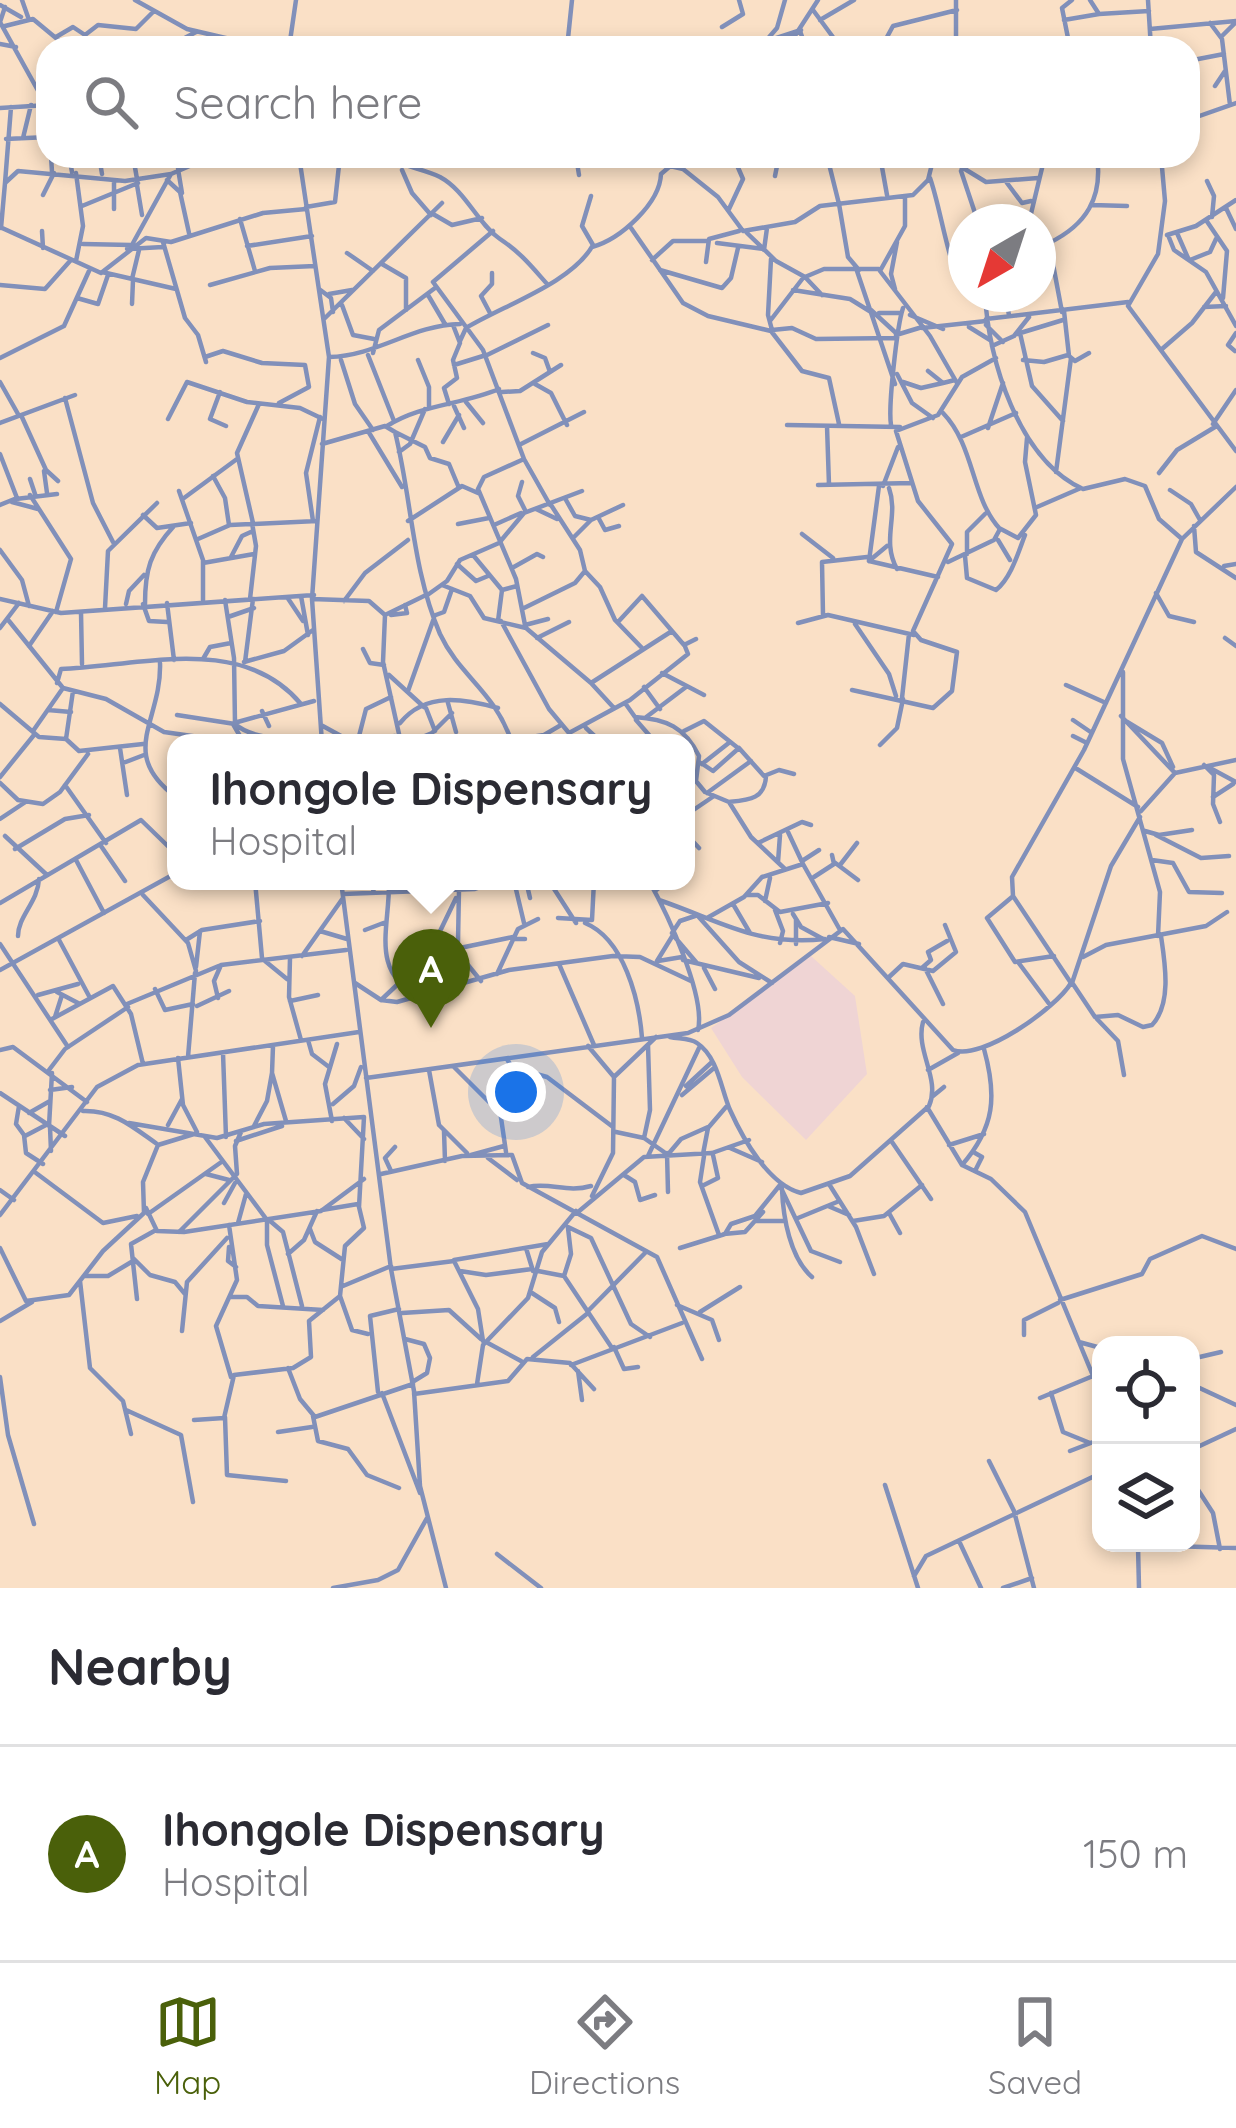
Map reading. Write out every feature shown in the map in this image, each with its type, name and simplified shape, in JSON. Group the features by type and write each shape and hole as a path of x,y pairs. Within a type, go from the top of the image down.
{"street":[{"path":"22,0 26,19"},
{"path":"135,0 196,32 214,36"},
{"path":"291,36 296,0"},
{"path":"568,36 572,0"},
{"path":"722,27 743,14 739,0"},
{"path":"770,36 777,28 785,0"},
{"path":"797,36 818,0"},
{"path":"820,20 854,0"},
{"path":"956,0 956,36"},
{"path":"1067,36 1062,8 1068,0"},
{"path":"1090,0 1100,14"},
{"path":"1148,0 1150,36"},
{"path":"36,86 0,22 2,6 54,36"},
{"path":"813,10 832,36"},
{"path":"888,36 893,26 957,10"},
{"path":"58,36 73,27 83,35 98,25 136,28 154,11"},
{"path":"1064,20 1149,11"},
{"path":"4,26 26,19"},
{"path":"1150,29 1236,21"},
{"path":"1221,38 1236,21"},
{"path":"1200,116 1233,104 1221,38 1210,23"},
{"path":"786,36 801,31"},
{"path":"801,31 802,36"},
{"path":"188,36 196,32"},
{"path":"0,44 16,47"},
{"path":"1200,59 1224,54"},
{"path":"1215,86 1226,69"},
{"path":"23,138 31,105"},
{"path":"0,108 36,105"},
{"path":"11,106 2,169 1,228 89,271 176,289"},
{"path":"6,139 36,137"},
{"path":"43,195 53,168"},
{"path":"0,285 45,290 72,262 82,244 82,206 73,168"},
{"path":"101,168 102,176"},
{"path":"135,168 142,220 150,238 163,244 206,360 223,351 278,366 298,362 307,366 311,382"},
{"path":"132,304 134,246 142,220 176,168"},
{"path":"2,169 138,181 185,168"},
{"path":"300,168 329,357 310,632 320,734"},
{"path":"82,244 163,244 240,219 335,202 339,168"},
{"path":"401,168 412,194 432,214 452,225 482,218"},
{"path":"405,168 437,176 493,231 519,248 548,285"},
{"path":"578,168 579,175"},
{"path":"329,357 370,353 430,325 465,326 548,285 592,247 631,228 660,190 661,174 667,168"},
{"path":"682,168 729,209 743,231 824,296"},
{"path":"729,209 742,179 738,168"},
{"path":"775,176 779,168"},
{"path":"830,168 848,256 874,312 895,384"},
{"path":"882,168 887,195"},
{"path":"707,243 839,203 904,197 920,190 931,168"},
{"path":"960,168 972,204"},
{"path":"964,168 974,178 1007,183 1038,178"},
{"path":"1031,204 1043,168"},
{"path":"1056,238 1084,222 1092,205 1097,168"},
{"path":"631,228 683,303 708,316 771,331 792,328 816,339 878,338 921,328 1063,314 1128,302 1155,264 1165,235 1162,168"},
{"path":"5,183 14,172"},
{"path":"173,173 190,236"},
{"path":"173,173 182,197"},
{"path":"929,176 948,244"},
{"path":"114,180 114,209"},
{"path":"82,206 138,181"},
{"path":"1207,181 1214,196 1209,219 1228,259 1223,298 1236,329 1228,343 1235,351"},
{"path":"1007,183 1022,202 1031,201"},
{"path":"920,190 938,200"},
{"path":"591,196 582,226 592,247"},
{"path":"880,269 907,218 904,197"},
{"path":"1165,235 1209,219 1236,200"},
{"path":"324,319 442,203"},
{"path":"1092,205 1127,206"},
{"path":"1224,245 1236,230 1226,208"},
{"path":"240,219 255,272"},
{"path":"764,249 767,228"},
{"path":"42,231 44,248"},
{"path":"493,231 434,276 435,287 485,355 524,459 557,519 574,538 585,571 618,622 643,649"},
{"path":"1177,232 1189,259"},
{"path":"717,243 724,235"},
{"path":"1165,235 1174,250 1206,272 1223,298"},
{"path":"247,246 312,236"},
{"path":"77,298 98,304 105,274 134,246 150,238"},
{"path":"1189,259 1210,252 1216,238"},
{"path":"897,241 891,274 895,289 905,311 956,381"},
{"path":"652,260 674,242 764,249"},
{"path":"706,262 707,243"},
{"path":"399,244 409,254"},
{"path":"660,270 722,288 731,278 738,248"},
{"path":"392,252 400,263"},
{"path":"347,254 373,271"},
{"path":"771,256 771,331 802,371 829,378 839,424"},
{"path":"381,264 406,278 406,310"},
{"path":"210,285 255,272 315,266"},
{"path":"770,321 804,277 824,269 880,269"},
{"path":"880,269 895,289"},
{"path":"0,358 64,326 89,271"},
{"path":"490,313 481,296 492,284 492,273"},
{"path":"1056,281 1070,356 1056,472"},
{"path":"394,421 370,353 374,339 435,287"},
{"path":"319,289 328,294 355,290"},
{"path":"793,290 850,299 874,312 896,335"},
{"path":"1162,349 1216,292"},
{"path":"328,294 333,312"},
{"path":"428,295 460,341"},
{"path":"1128,302 1131,315 1162,349 1236,451"},
{"path":"342,305 353,335 374,339"},
{"path":"1204,307 1226,306"},
{"path":"874,312 905,311 943,329"},
{"path":"891,425 888,398 897,375 896,335 905,311"},
{"path":"986,312 996,358 1038,456 1081,488"},
{"path":"1008,312 1009,316"},
{"path":"1031,314 1018,334 1023,360 1035,392 1063,421"},
{"path":"964,326 991,343 1004,342 1063,314"},
{"path":"986,322 1004,342"},
{"path":"454,365 548,325"},
{"path":"464,428 444,388 457,378 454,365 465,326"},
{"path":"533,353 543,356 550,372"},
{"path":"1023,360 1044,362 1089,353"},
{"path":"341,357 355,404 405,492"},
{"path":"903,382 921,388 956,381 996,358"},
{"path":"399,452 412,440 427,409 429,387 418,360"},
{"path":"886,362 913,403 933,418"},
{"path":"322,444 427,409 500,391 510,393 561,365"},
{"path":"928,371 943,382"},
{"path":"988,428 1004,380"},
{"path":"274,405 311,382 327,381"},
{"path":"787,425 900,427 941,412 956,381"},
{"path":"0,382 43,465 58,481"},
{"path":"168,419 184,382 259,404 308,411"},
{"path":"532,383 549,391 567,424"},
{"path":"1159,473 1178,450 1214,426 1236,390"},
{"path":"220,392 210,419 226,426"},
{"path":"506,406 510,393"},
{"path":"0,423 75,394"},
{"path":"293,397 322,418"},
{"path":"65,398 93,503 113,542"},
{"path":"466,402 483,424"},
{"path":"182,500 237,459 259,404"},
{"path":"521,444 584,412"},
{"path":"941,412 961,437 986,512 1014,538 1025,535"},
{"path":"961,437 1018,412"},
{"path":"443,442 459,415"},
{"path":"315,521 308,492 309,459 322,418"},
{"path":"827,424 829,485"},
{"path":"387,426 427,448 430,458 449,464 459,488"},
{"path":"868,559 900,427"},
{"path":"395,432 411,538 434,617 447,648 498,708 508,734"},
{"path":"986,512 967,532 967,578 994,591 1012,565 1037,507 1025,462 1028,435"},
{"path":"880,745 898,725 912,634 922,605 948,562 952,544 927,514 898,447"},
{"path":"0,454 14,500"},
{"path":"309,459 321,458"},
{"path":"235,734 240,662 254,608 253,525 237,459"},
{"path":"479,494 484,477 524,459"},
{"path":"43,465 46,493"},
{"path":"213,476 225,498 230,525"},
{"path":"28,647 54,612 71,559 38,509 30,479"},
{"path":"1037,507 1081,488 1125,479 1144,486 1159,519 1182,539"},
{"path":"522,482 518,496 525,512"},
{"path":"818,484 912,483"},
{"path":"408,521 459,488 467,485 479,494 518,585 525,626"},
{"path":"884,486 893,505 888,545 897,569"},
{"path":"1050,1005 1002,949 987,920 1012,896 1018,864 1092,733 1182,539 1236,487"},
{"path":"1170,490 1191,504 1197,523 1196,553 1236,578"},
{"path":"178,491 198,539 203,600"},
{"path":"458,524 492,522 582,491"},
{"path":"308,492 319,493"},
{"path":"0,505 32,495 57,494"},
{"path":"14,500 38,509"},
{"path":"566,500 575,516 595,519 605,530 619,526"},
{"path":"105,609 104,566 113,542 157,503"},
{"path":"574,538 595,519 622,505"},
{"path":"535,508 557,519"},
{"path":"428,595 457,564 499,543 525,512"},
{"path":"143,515 154,527 191,523"},
{"path":"198,539 230,525 315,521"},
{"path":"492,522 511,527"},
{"path":"231,557 253,525"},
{"path":"169,622 149,621 144,575 152,552 174,526"},
{"path":"999,528 997,538 1012,565"},
{"path":"802,533 833,558"},
{"path":"344,601 365,573 411,538"},
{"path":"948,562 997,538"},
{"path":"868,559 888,545"},
{"path":"0,550 24,587 29,606"},
{"path":"203,563 254,554"},
{"path":"472,555 502,590 500,621 569,733 626,703 688,654 642,596 618,622"},
{"path":"512,568 542,556"},
{"path":"823,615 820,566 833,558 868,559 938,577"},
{"path":"457,564 476,581 488,576"},
{"path":"1218,566 1236,564"},
{"path":"515,623 525,610 575,583 585,571"},
{"path":"126,606 129,591 144,575"},
{"path":"442,585 470,596 481,616 525,626 614,708"},
{"path":"502,590 518,585"},
{"path":"0,628 9,621 24,587"},
{"path":"385,614 452,590"},
{"path":"396,734 434,617 444,612 452,590"},
{"path":"1156,591 1169,616 1194,622"},
{"path":"301,596 305,624"},
{"path":"0,598 54,612 81,613 144,604 301,596 369,601 385,614"},
{"path":"287,597 310,632"},
{"path":"225,600 231,643 240,662"},
{"path":"167,603 174,660"},
{"path":"228,617 254,608"},
{"path":"81,613 82,664"},
{"path":"385,614 384,665 403,734"},
{"path":"798,622 823,615 912,634 951,647 958,663 952,691 938,706 852,690"},
{"path":"525,626 548,620"},
{"path":"9,621 60,685 102,698 164,732 188,734"},
{"path":"537,638 569,622"},
{"path":"856,622 900,698"},
{"path":"591,683 672,631"},
{"path":"240,662 284,651 310,632"},
{"path":"1225,638 1236,646"},
{"path":"684,644 696,639"},
{"path":"203,658 210,647 231,643"},
{"path":"363,649 370,663 384,665"},
{"path":"88,751 65,785 43,804 24,802 0,780 48,710 60,685 61,669 203,658 240,662 274,677 302,704"},
{"path":"160,663 158,705 143,744 151,775 167,794"},
{"path":"1096,1017 1123,1016 1148,1028 1159,1019 1166,967 1152,860 1126,778 1123,666"},
{"path":"661,672 704,695"},
{"path":"388,674 425,707 435,731"},
{"path":"1066,685 1106,703"},
{"path":"644,687 665,720"},
{"path":"645,718 686,687"},
{"path":"66,739 73,691"},
{"path":"357,734 366,709 408,691"},
{"path":"400,723 425,707 466,697 498,708"},
{"path":"177,716 234,724 262,711 316,701"},
{"path":"446,701 456,731"},
{"path":"626,703 648,734"},
{"path":"0,704 34,732 66,739 75,749 143,744"},
{"path":"48,710 71,712"},
{"path":"262,711 268,726"},
{"path":"428,734 452,713"},
{"path":"632,715 665,720 682,732 704,721 766,776"},
{"path":"601,734 602,717"},
{"path":"1122,717 1162,743 1174,772"},
{"path":"1073,720 1092,733"},
{"path":"319,723 341,734"},
{"path":"546,734 561,725"},
{"path":"586,728 593,734"},
{"path":"1073,736 1087,742"},
{"path":"701,764 731,741"},
{"path":"695,747 736,749"},
{"path":"695,747 701,764 697,782"},
{"path":"120,748 127,794"},
{"path":"697,782 736,749"},
{"path":"123,763 144,755"},
{"path":"928,1070 958,1053 983,1048 1050,1005 1072,982 1111,866 1140,812 1174,772 1236,760"},
{"path":"695,808 751,761"},
{"path":"701,764 710,771"},
{"path":"1075,766 1140,812"},
{"path":"1207,766 1234,784 1213,797"},
{"path":"1207,766 1214,775 1213,797 1220,822"},
{"path":"697,782 710,795 730,802 760,794 766,776 779,770 794,774"},
{"path":"65,785 89,815 125,881"},
{"path":"0,819 24,802"},
{"path":"730,802 758,843 785,869"},
{"path":"15,849 65,819 89,815"},
{"path":"0,903 141,820 167,845"},
{"path":"758,843 802,822 811,825"},
{"path":"1156,836 1192,830"},
{"path":"788,831 841,930 862,945 923,1022 958,1053"},
{"path":"1145,831 1201,858 1229,856"},
{"path":"778,862 780,835"},
{"path":"5,836 47,874"},
{"path":"814,877 857,843"},
{"path":"695,844 699,848"},
{"path":"707,918 747,895 754,884 803,863 819,850"},
{"path":"76,860 104,915"},
{"path":"835,860 858,880"},
{"path":"1152,860 1173,863 1189,892 1222,893"},
{"path":"764,900 771,874"},
{"path":"18,936 19,924 36,902 39,879"},
{"path":"0,970 167,879"},
{"path":"754,884 775,910 783,931 780,943"},
{"path":"257,890 263,961 301,998"},
{"path":"342,890 368,1117 413,1383 421,1493 446,1588"},
{"path":"343,896 439,890"},
{"path":"381,1000 431,950 459,890"},
{"path":"516,890 524,923"},
{"path":"528,890 530,898"},
{"path":"555,890 576,923"},
{"path":"585,923 596,907 594,890"},
{"path":"655,891 701,1010 698,1030"},
{"path":"389,893 386,967 399,985 419,996"},
{"path":"143,895 185,940 196,971"},
{"path":"747,895 764,900"},
{"path":"301,957 343,896"},
{"path":"1012,896 1118,1041 1124,1076"},
{"path":"453,947 460,936 456,898"},
{"path":"659,900 780,943 827,938"},
{"path":"775,910 829,902"},
{"path":"733,904 750,933"},
{"path":"718,911 722,942"},
{"path":"792,911 796,944"},
{"path":"1083,957 1106,945 1206,926 1227,912"},
{"path":"655,962 680,921 697,914"},
{"path":"697,914 722,942 772,983"},
{"path":"558,918 585,923 608,936 634,990 645,1041 648,1156"},
{"path":"497,974 524,923 538,919"},
{"path":"796,920 827,938 862,945"},
{"path":"185,940 200,932 260,921"},
{"path":"365,930 386,922"},
{"path":"889,977 903,964 936,970 954,956 945,925"},
{"path":"366,1078 698,1030 772,983 841,930"},
{"path":"320,931 347,939"},
{"path":"188,1057 200,932"},
{"path":"673,934 715,989"},
{"path":"58,938 78,984 89,997"},
{"path":"431,950 525,939"},
{"path":"924,968 931,960 928,952 948,940"},
{"path":"0,944 54,1018 68,1047"},
{"path":"453,947 481,981"},
{"path":"52,1153 48,1126 51,1071 68,1047 128,1005 196,971 348,949"},
{"path":"353,981 381,1000 419,996 497,974 617,956 655,962 682,958 763,978"},
{"path":"1017,962 1054,956"},
{"path":"290,958 290,1001 312,1054 331,1069"},
{"path":"655,962 691,981"},
{"path":"559,964 591,1046 614,1077 607,1169 593,1185 592,1196"},
{"path":"218,998 214,981 221,965"},
{"path":"924,968 943,1004"},
{"path":"37,996 59,994 78,984"},
{"path":"54,1018 113,986 128,1005 143,1064"},
{"path":"155,989 165,1010 195,1005 229,991"},
{"path":"59,994 79,1003"},
{"path":"54,1018 59,994"},
{"path":"290,1001 318,995"},
{"path":"923,1022 920,1042 933,1096"},
{"path":"0,1215 105,1079 143,1064 360,1032"},
{"path":"668,1035 699,1045 713,1064 728,1106 798,1218 811,1251 840,1262"},
{"path":"0,1040 2,1049 13,1047 88,1102"},
{"path":"614,1077 645,1041"},
{"path":"332,1121 325,1084 337,1044"},
{"path":"682,1090 699,1045"},
{"path":"254,1126 267,1100 273,1046"},
{"path":"962,1165 987,1133 993,1104 983,1048"},
{"path":"224,1053 226,1137"},
{"path":"178,1058 182,1099 200,1136 233,1181 281,1228 308,1324 311,1357 288,1368 231,1378"},
{"path":"506,1059 534,1100"},
{"path":"331,1106 354,1087 364,1062"},
{"path":"648,1140 682,1090 713,1064"},
{"path":"676,1098 713,1064"},
{"path":"453,1066 489,1102 502,1104 505,1150 514,1158 525,1185"},
{"path":"515,1068 547,1076 550,1084 563,1087 613,1129 667,1152"},
{"path":"429,1070 444,1131 445,1162"},
{"path":"272,1073 288,1123"},
{"path":"781,1187 801,1193 850,1176 892,1142 944,1087"},
{"path":"50,1090 69,1088"},
{"path":"29,1113 69,1088"},
{"path":"0,1093 64,1136"},
{"path":"168,1126 168,1117 182,1099"},
{"path":"19,1106 16,1124 25,1136 27,1155 43,1164"},
{"path":"668,1192 667,1152 681,1139 708,1127 728,1106"},
{"path":"274,1123 284,1107"},
{"path":"927,1107 962,1165 1024,1212 1092,1374"},
{"path":"82,1111 101,1111 129,1123 158,1145 200,1136 226,1137 274,1123 368,1117"},
{"path":"308,1324 340,1296 347,1243 364,1228 360,1204 368,1117"},
{"path":"344,1118 364,1139"},
{"path":"129,1123 168,1126 200,1136"},
{"path":"236,1145 288,1123"},
{"path":"25,1136 48,1126"},
{"path":"702,1186 718,1178 705,1143 708,1127"},
{"path":"444,1131 469,1155 505,1150"},
{"path":"0,1321 32,1302 60,1300 146,1212 220,1163 241,1132"},
{"path":"950,1145 987,1133"},
{"path":"485,1342 531,1292 548,1244 592,1196 648,1156 708,1153 749,1140"},
{"path":"892,1142 932,1199"},
{"path":"156,1230 146,1212 143,1182 158,1145"},
{"path":"236,1145 245,1193 238,1224"},
{"path":"391,1171 385,1158 395,1147"},
{"path":"730,1148 762,1162"},
{"path":"381,1174 505,1150"},
{"path":"972,1152 982,1157 975,1171"},
{"path":"708,1153 702,1186 721,1234"},
{"path":"483,1156 664,1267 682,1323 702,1359"},
{"path":"607,1169 635,1182 641,1200 655,1195"},
{"path":"224,1203 238,1172"},
{"path":"36,1173 104,1223 146,1212"},
{"path":"206,1174 233,1181"},
{"path":"288,1254 320,1211 364,1178"},
{"path":"178,1233 233,1181"},
{"path":"525,1185 544,1184 566,1191 593,1185"},
{"path":"830,1184 851,1218 874,1274"},
{"path":"828,1207 851,1218 887,1212 922,1185"},
{"path":"680,1248 721,1234 745,1232 781,1187"},
{"path":"781,1187 800,1266 812,1276"},
{"path":"0,1190 14,1200"},
{"path":"798,1218 839,1201"},
{"path":"137,1299 133,1240 156,1230 178,1233 360,1204"},
{"path":"557,1204 568,1223 571,1254 564,1276"},
{"path":"721,1234 731,1224 764,1209"},
{"path":"887,1212 900,1233"},
{"path":"268,1220 267,1245 284,1306"},
{"path":"756,1221 789,1225"},
{"path":"568,1223 591,1238 633,1327 650,1337"},
{"path":"591,1238 593,1223"},
{"path":"229,1225 228,1261 237,1267 231,1297 216,1326 231,1378 225,1417 227,1475 286,1481"},
{"path":"310,1229 315,1242 343,1260"},
{"path":"1024,1335 1024,1320 1059,1302 1142,1274 1150,1258 1202,1236 1236,1249"},
{"path":"182,1331 185,1294 193,1271 227,1238"},
{"path":"343,1286 391,1267 548,1244"},
{"path":"526,1248 535,1272"},
{"path":"0,1249 21,1294 32,1302"},
{"path":"414,1394 508,1381 524,1360 588,1312 645,1253"},
{"path":"82,1279 108,1276 133,1259"},
{"path":"133,1259 150,1275 175,1282 185,1294"},
{"path":"452,1260 478,1309 485,1342 477,1384"},
{"path":"539,1260 552,1272"},
{"path":"344,1269 359,1277"},
{"path":"459,1270 564,1276 624,1369 638,1367"},
{"path":"82,1279 90,1368 110,1384 126,1410 131,1434"},
{"path":"700,1312 740,1287"},
{"path":"531,1292 555,1308 560,1322"},
{"path":"340,1296 352,1330 370,1334"},
{"path":"231,1297 247,1297 258,1306 325,1310"},
{"path":"676,1305 700,1312 715,1323 718,1340"},
{"path":"421,1493 412,1484 381,1394 370,1334 373,1312 449,1310 485,1342 524,1360 571,1364 682,1323"},
{"path":"313,1415 413,1383 427,1373 430,1358 424,1344 404,1339"},
{"path":"1078,1342 1092,1342"},
{"path":"542,1360 543,1350"},
{"path":"1200,1357 1221,1352"},
{"path":"571,1364 594,1389"},
{"path":"288,1368 313,1415 318,1441 347,1449 367,1475 398,1488"},
{"path":"578,1371 582,1400"},
{"path":"1040,1398 1092,1376"},
{"path":"0,1377 8,1435 34,1524"},
{"path":"1200,1388 1236,1406"},
{"path":"1051,1393 1063,1432 1090,1443"},
{"path":"126,1410 181,1435 193,1502"},
{"path":"194,1420 225,1417"},
{"path":"278,1432 314,1426"},
{"path":"1200,1446 1236,1429"},
{"path":"1070,1451 1090,1443"},
{"path":"988,1461 1015,1514 1034,1588"},
{"path":"914,1576 920,1560 1092,1477"},
{"path":"885,1485 918,1588"},
{"path":"1200,1492 1214,1513 1220,1549"},
{"path":"333,1588 381,1579 404,1562 427,1518"},
{"path":"959,1541 981,1588"},
{"path":"1200,1548 1236,1548"},
{"path":"1137,1552 1139,1588"},
{"path":"497,1554 541,1588"},
{"path":"1004,1588 1032,1578"},
{"path":"381,1579 382,1588"}],"shaded area":[{"path":"811,956 855,996 867,1074 806,1140 742,1077 711,1028"}],"place":[{"name":"Ihongole Dispensary","path":"431,1028"}]}
